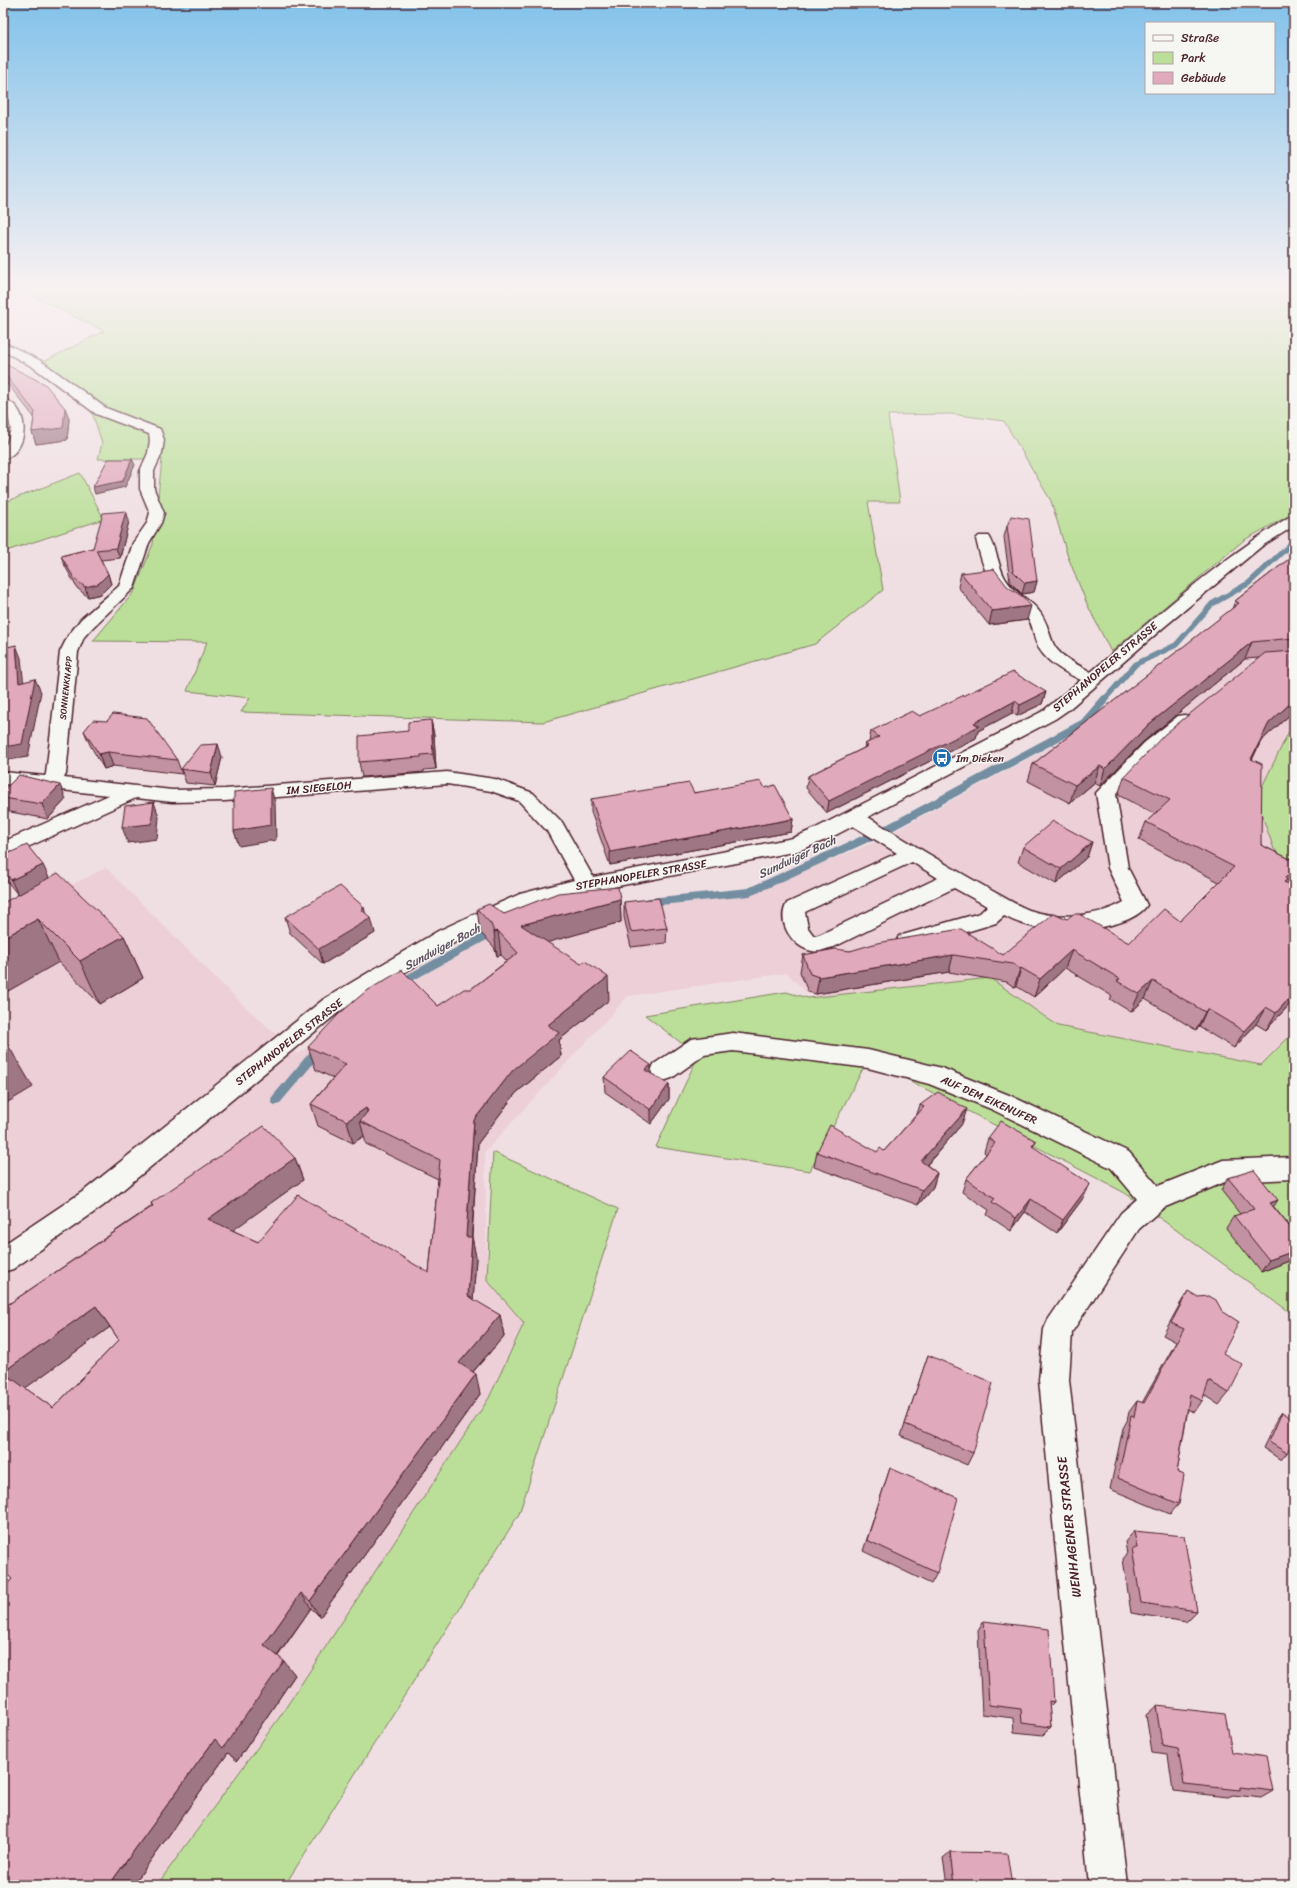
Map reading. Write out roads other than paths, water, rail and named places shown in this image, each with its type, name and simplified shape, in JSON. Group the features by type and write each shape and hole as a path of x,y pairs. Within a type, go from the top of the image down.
{"street":[{"name":"SONNENKNAPP","path":"49,373 101,411 155,432 157,440 155,453 148,471 147,489 157,513 154,523 141,543 126,588 87,623 76,636 69,652 56,774 52,783"},
{"path":"3,403 8,406 18,421 17,438 10,450 3,455"},
{"name":"STEPHANOPELER STRASSE","path":"3,1260 94,1198 332,1005 446,937 528,899 586,884 778,849 860,822 1049,715 1062,706 1158,623 1257,543 1294,520"},
{"path":"984,539 990,565 998,580 1006,591 1026,606 1037,619 1046,646 1072,669 1093,679"},
{"path":"860,822 955,880 1001,906 1032,919 1077,923 1119,915 1136,905 1118,868 1106,793 1151,747 1199,708"},
{"name":"IM SIEGELOH","path":"3,778 172,796 225,795 447,778 495,785 526,797 555,827 586,884"},
{"path":"14,845 132,792"},
{"path":"913,854 795,908 795,922 798,932 805,941 816,944 955,880"},
{"path":"884,948 988,918 1001,906"},
{"path":"822,942 829,956 836,960"},
{"name":"AUF DEM EIKENUFER","path":"663,1071 699,1046 733,1042 868,1059 933,1075 1000,1102 1120,1160 1154,1200"},
{"path":"1154,1200 1223,1172 1294,1168"},
{"name":"WENHAGENER STRASSE","path":"1108,1885 1054,1380 1058,1329 1130,1221 1154,1200"}],"waterway":[{"name":"Sundwiger Bach","path":"1104,700 1136,664 1176,645 1212,604 1249,583 1294,541"},
{"name":"Sundwiger Bach","path":"650,902 749,892 889,828 1084,723 1105,699"},
{"name":"Sundwiger Bach","path":"400,983 493,932"},
{"name":"Sundwiger Bach","path":"276,1100 319,1049"}],"place":[{"name":"Im Dieken","path":"942,758"}]}
